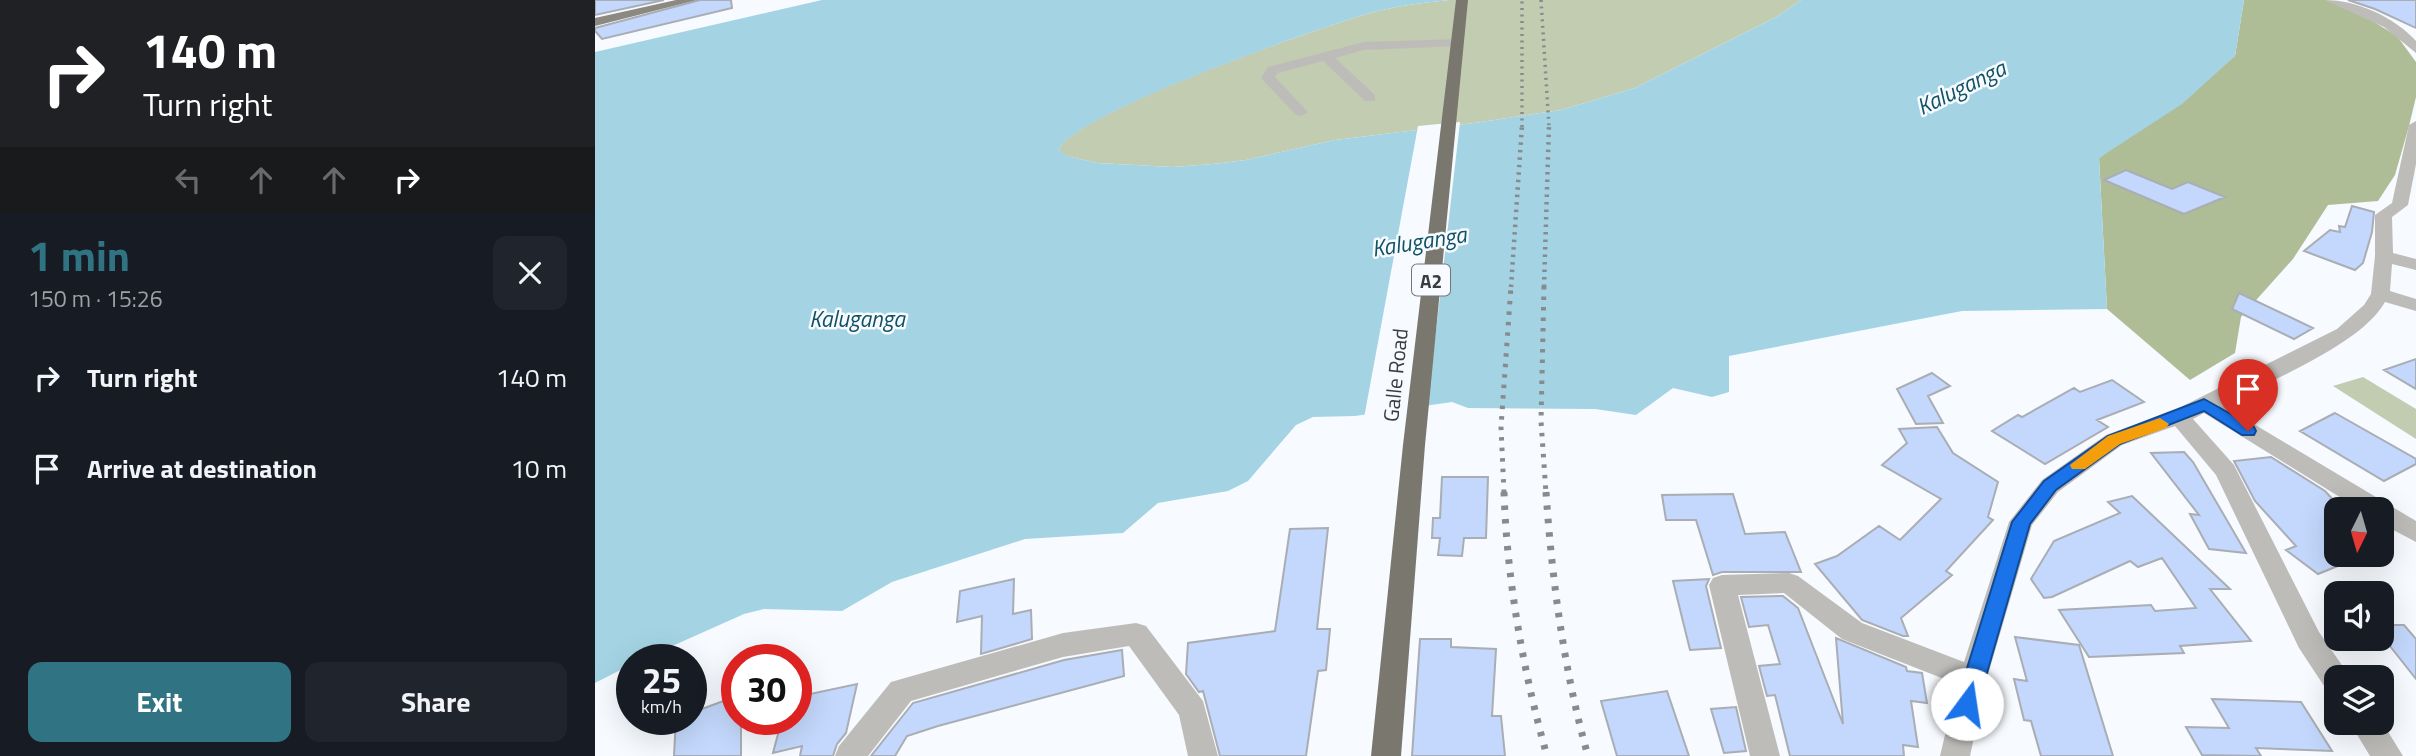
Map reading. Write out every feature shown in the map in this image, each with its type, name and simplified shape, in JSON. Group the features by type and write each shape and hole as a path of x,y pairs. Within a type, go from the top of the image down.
{"highway":[{"name":"Galle Road","path":"1386,756 1414,445 1462,3"}],"main road":[{"path":"595,22 691,0"}],"street":[{"path":"2331,0 2360,9 2414,41"},
{"path":"1301,112 1268,78 1273,71 1325,55 1380,44 1457,43"},
{"path":"1325,55 1370,98"},
{"path":"1955,756 1973,678 2021,522 2050,486 2114,440 2179,417 2344,333 2372,308 2380,294 2384,256 2383,215 2408,207 2414,137"},
{"path":"2384,256 2416,265"},
{"path":"2380,294 2416,305"},
{"path":"2204,404 2357,497"},
{"path":"2179,417 2226,471 2309,640 2326,665"},
{"path":"2394,519 2416,533"},
{"path":"1765,756 1722,585 1789,583 1853,631 1973,678"},
{"path":"850,756 901,691 1063,645 1136,634 1193,710 1203,756"},
{"path":"2373,735 2388,756"}],"green space":[{"path":"1449,0 1801,0 1778,16 1635,88 1561,110 1335,140 1246,160 1213,164 1173,167 1097,163 1066,156 1059,150 1074,134 1106,115 1201,73 1370,13"},
{"path":"2244,0 2326,0 2356,11 2397,36 2416,62 2416,97 2395,175 2378,201 2328,205 2293,259 2241,317 2235,353 2190,380 2107,309 2099,158 2235,56"},
{"path":"2363,377 2416,409 2416,439 2333,386"}],"water":[{"name":"Kaluganga","path":"822,0 1449,0 1370,13 1202,73 1106,115 1074,134 1059,150 1067,156 1097,163 1173,167 1246,160 1335,140 1561,110 1635,88 1778,16 1801,0 2244,0 2235,56 2182,104 2099,158 2107,309 1962,311 1729,356 1729,392 1712,397 1673,388 1636,415 1595,409 1468,408 1452,402 1355,416 1313,417 1296,425 1248,481 1228,491 1158,503 1123,533 1025,539 892,582 842,611 764,609 744,614 677,644 616,644 616,672 595,683 595,52"}],"pier":[{"path":"1460,122 1427,409 1364,418 1418,126"}],"building":[{"path":"595,0 664,0 595,15"},
{"path":"700,0 731,0 732,8 602,39 595,31 595,28"},
{"path":"2348,0 2416,0 2416,28 2375,9"},
{"path":"2126,170 2172,189 2188,182 2225,197 2184,214 2104,180"},
{"path":"2352,206 2374,212 2372,232 2363,263 2355,270 2304,251 2330,230 2340,232 2339,226 2345,227"},
{"path":"2239,293 2313,328 2294,339 2232,309"},
{"path":"2416,359 2416,389 2384,370"},
{"path":"1932,373 1950,386 1928,396 1943,423 1916,424 1897,389"},
{"path":"2112,380 2144,402 2097,420 2108,427 2045,464 1992,431 2074,388 2080,392"},
{"path":"2335,413 2416,459 2416,464 2384,481 2300,431"},
{"path":"1937,427 1953,453 1998,482 1988,517 1993,520 1946,571 1952,575 1901,618 1908,636 1903,636 1862,620 1815,564 1837,556 1879,526 1900,540 1941,499 1882,465 1907,443 1899,429"},
{"path":"2184,452 2193,462 2246,553 2209,549 2190,514 2199,515 2151,453"},
{"path":"2271,457 2325,491 2330,497 2324,497 2324,567 2335,567 2318,574 2286,550 2296,546 2255,501 2234,461"},
{"path":"1442,477 1488,477 1486,538 1464,538 1462,556 1438,555 1440,538 1432,538 1433,518 1440,518"},
{"path":"1733,494 1745,534 1785,532 1801,572 1722,572 1713,575 1696,520 1666,520 1662,495"},
{"path":"2132,496 2230,589 2210,589 2251,641 2180,646 2184,653 2089,657 2059,610 2151,605 2155,611 2196,608 2162,558 2138,567 2130,561 2052,597 2044,598 2031,579 2054,541 2120,513 2108,502"},
{"path":"1328,528 1317,629 1330,629 1326,670 1318,671 1306,756 1220,756 1203,691 1199,692 1186,674 1188,643 1275,631 1290,529"},
{"path":"1014,579 1013,614 1031,610 1032,639 981,654 982,616 957,622 960,591"},
{"path":"1709,579 1706,586 1721,648 1690,650 1673,581"},
{"path":"1783,596 1798,608 1843,724 1836,638 1906,667 1907,671 1922,673 1927,703 1911,701 1918,747 1903,745 1904,756 1790,756 1775,695 1767,696 1759,666 1780,664 1768,625 1749,627 1741,597"},
{"path":"2394,625 2404,625 2416,639 2416,679 2394,651"},
{"path":"2015,637 2079,645 2113,756 2041,756 2031,721 2024,720 2014,679 2027,681"},
{"path":"1420,639 1451,639 1451,647 1496,649 1492,716 1501,716 1505,756 1412,756"},
{"path":"1122,650 1124,676 938,726 907,736 895,756 871,756 913,703 1064,660"},
{"path":"857,684 846,733 837,744 833,756 800,756 802,746 773,753 778,735 812,735 812,694"},
{"path":"1667,691 1689,756 1617,756 1601,701"},
{"path":"2212,699 2301,702 2332,751 2256,748 2261,756 2202,755 2186,727 2229,728"},
{"path":"721,702 721,735 741,735 741,756 674,756 675,735 707,735 707,707"},
{"path":"1736,707 1746,751 1724,753 1711,709"}],"railway":[{"path":"1522,0 1522,125"},
{"path":"1541,0 1549,126"},
{"path":"1511,287 1522,125"},
{"path":"1544,287 1549,126"},
{"path":"1504,493 1501,427 1511,286"},
{"path":"1544,286 1541,421 1546,493"},
{"path":"1504,492 1518,625 1547,756"},
{"path":"1546,492 1560,625 1588,756"}],"slow traffic":[{"path":"2079,465 2114,440 2160,424"}],"route":[{"path":"1967,704 2021,522 2050,486 2114,440 2179,417 2204,404 2248,431"}]}
